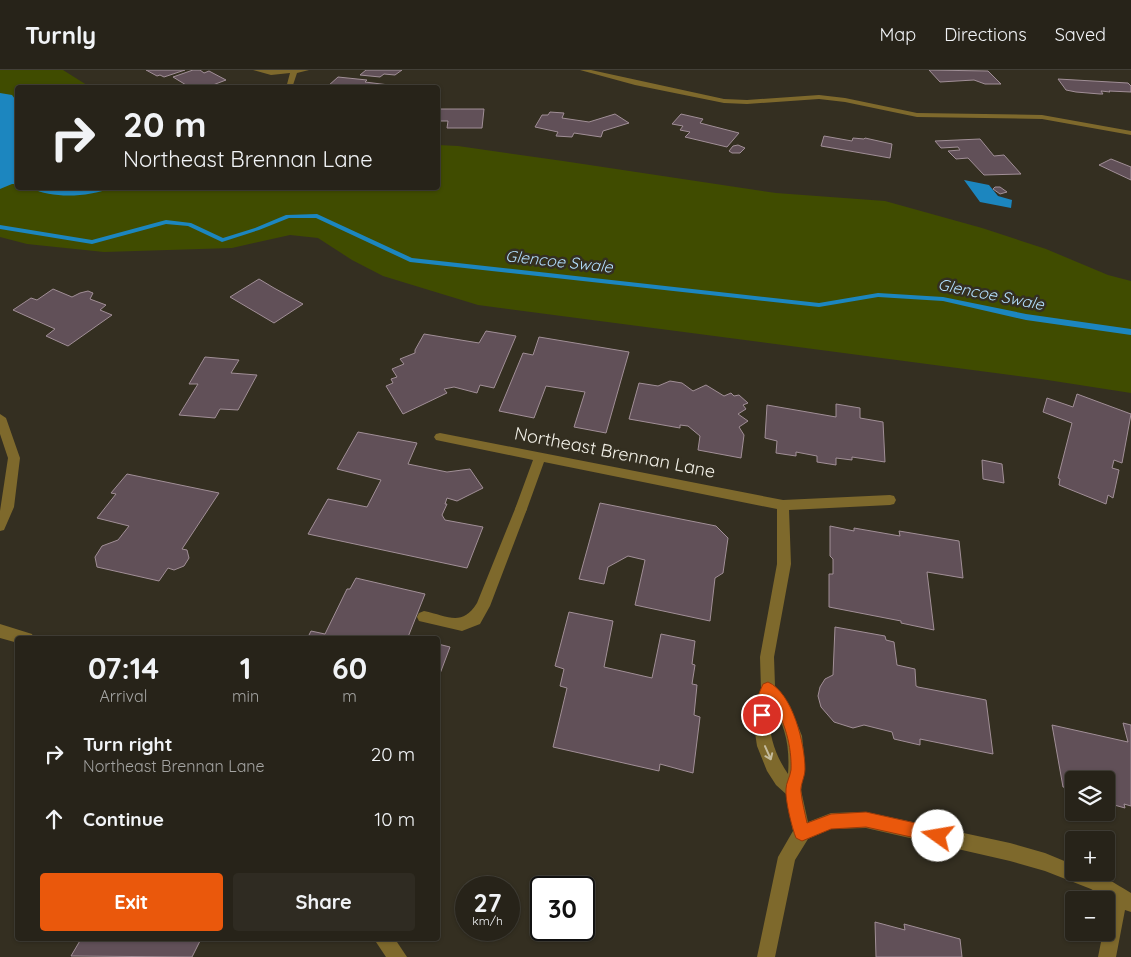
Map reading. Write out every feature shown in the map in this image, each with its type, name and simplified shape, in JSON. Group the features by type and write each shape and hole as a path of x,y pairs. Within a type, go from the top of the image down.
{"street":[{"path":"256,70 271,73 306,70"},
{"path":"582,70 724,101 747,102 826,97 917,116 1042,117 1131,133"},
{"path":"290,85 294,72"},
{"path":"0,418 14,458 8,507 0,526"},
{"name":"Northeast Brennan Lane","path":"440,437 783,505 890,500"},
{"path":"424,618 462,625 475,619 483,606 540,457"},
{"path":"783,505 784,564 767,657 768,689 762,704 764,746 778,772 793,790 802,833"},
{"path":"0,631 17,636"},
{"path":"768,689 777,698 787,716 794,735 798,755 798,773 793,790"},
{"path":"766,957 787,857 802,833 831,821 866,820 1010,852 1045,862 1097,884 1125,899 1107,957"},
{"path":"385,941 398,957"}],"green space":[{"path":"0,70 63,70 87,85 15,85 15,190 440,190 440,145 458,146 776,193 885,201 982,228 1046,249 1108,275 1131,281 1131,393 1041,379 478,305 383,276 352,260 318,238 290,235 232,248 104,252 27,244 0,237"}],"water":[{"path":"0,93 12,95 15,99 15,184 0,189"},
{"path":"964,180 989,185 998,196 1012,200 1011,208 980,202"},
{"path":"36,190 105,190 81,195 60,195"}],"building":[{"path":"146,70 185,70 164,77 157,76"},
{"path":"193,70 200,70 204,73 209,71 226,80 213,85 186,85 173,77"},
{"path":"366,70 402,70 395,75 384,74 380,77 360,75"},
{"path":"929,70 988,71 1001,84 985,84 974,80 940,82"},
{"path":"338,77 367,80 365,82 389,85 329,85"},
{"path":"1058,79 1128,83 1131,86 1131,92 1101,91 1103,94 1100,94 1076,92 1066,90"},
{"path":"440,109 484,109 482,128 447,128 448,121 440,121"},
{"path":"550,112 564,113 562,118 589,122 615,114 629,123 603,131 601,137 574,133 572,137 556,136 558,132 535,127 542,115 548,115"},
{"path":"681,114 703,119 700,123 739,133 727,147 685,137 690,132 680,130 683,126 672,124"},
{"path":"824,136 852,141 853,138 865,138 892,144 890,158 821,146"},
{"path":"980,139 994,156 1004,155 1021,174 984,175 968,158 956,159 948,151 960,150 958,147 941,148 935,141"},
{"path":"738,145 745,148 740,153 729,151 733,146"},
{"path":"1111,159 1131,167 1131,180 1099,165"},
{"path":"1000,187 1007,192 1000,194 993,189"},
{"path":"259,279 303,304 274,323 230,297"},
{"path":"53,289 72,297 88,291 93,293 90,299 106,305 100,310 112,315 68,346 46,336 55,329 13,310 31,298 37,300"},
{"path":"486,331 516,336 494,388 480,385 477,393 454,387 444,389 447,393 403,414 386,386 393,383 391,379 397,377 392,369 404,364 400,359 415,353 424,334 479,343"},
{"path":"539,337 629,352 606,433 574,427 585,392 546,386 534,418 499,411 523,353 533,355"},
{"path":"205,357 239,360 231,373 257,375 238,410 220,409 215,418 179,415 198,384 189,384"},
{"path":"670,381 682,383 693,391 706,385 724,396 731,393 734,396 739,395 748,403 743,405 746,409 738,414 748,421 739,427 744,435 741,458 698,450 700,436 688,426 680,425 680,428 629,419 639,383 658,386"},
{"path":"1077,394 1131,414 1122,463 1114,460 1112,468 1119,470 1113,498 1108,495 1106,504 1059,485 1060,479 1058,478 1072,423 1043,412 1047,398 1073,407"},
{"path":"836,404 860,408 860,418 883,422 885,462 852,457 852,460 836,458 836,465 817,462 817,456 796,452 796,456 776,453 777,441 765,438 767,405 836,417"},
{"path":"358,432 417,443 408,464 447,472 470,469 483,488 457,501 447,498 445,504 447,504 442,515 445,520 483,527 467,568 308,534 328,499 367,507 381,480 337,469"},
{"path":"982,460 1002,464 1004,483 983,479"},
{"path":"127,474 219,493 182,549 187,550 189,558 184,566 174,570 168,568 159,581 97,567 95,557 102,546 118,540 129,526 97,518 116,494 111,493"},
{"path":"600,503 716,526 728,538 723,573 715,578 710,621 635,605 645,560 628,556 608,567 604,584 579,579"},
{"path":"830,526 854,531 854,528 900,536 899,531 959,541 963,578 927,572 934,630 901,623 901,621 829,607 829,574 833,574 833,559 830,556"},
{"path":"356,578 425,594 408,636 308,636 311,631 325,634 347,589 350,589"},
{"path":"569,612 613,621 604,667 652,678 661,634 695,641 692,664 695,665 692,684 697,685 694,715 700,717 693,773 660,764 659,771 553,747 567,688 560,686 564,669 555,666"},
{"path":"835,627 885,636 886,640 894,642 897,665 915,669 916,686 918,687 986,700 993,754 920,739 920,745 894,739 892,732 864,725 853,728 834,722 821,707 818,696 820,687 825,679 833,675"},
{"path":"440,644 450,647 440,674"},
{"path":"1123,723 1131,725 1131,806 1124,804 1125,808 1115,805 1115,771 1065,771 1065,788 1063,787 1052,725 1128,742"},
{"path":"875,922 905,930 904,924 960,939 962,957 876,957"},
{"path":"80,941 200,941 192,957 71,956"}],"waterway":[{"name":"Glencoe Swale","path":"0,227 92,242 166,222 189,224 222,240 257,229 288,216 317,216 410,260 819,305 878,295 943,299 1026,317 1131,332"}],"route":[{"path":"762,715 762,704 768,689 777,698 787,716 794,735 798,755 798,773 793,790 802,833 831,821 866,820 938,836"}]}
